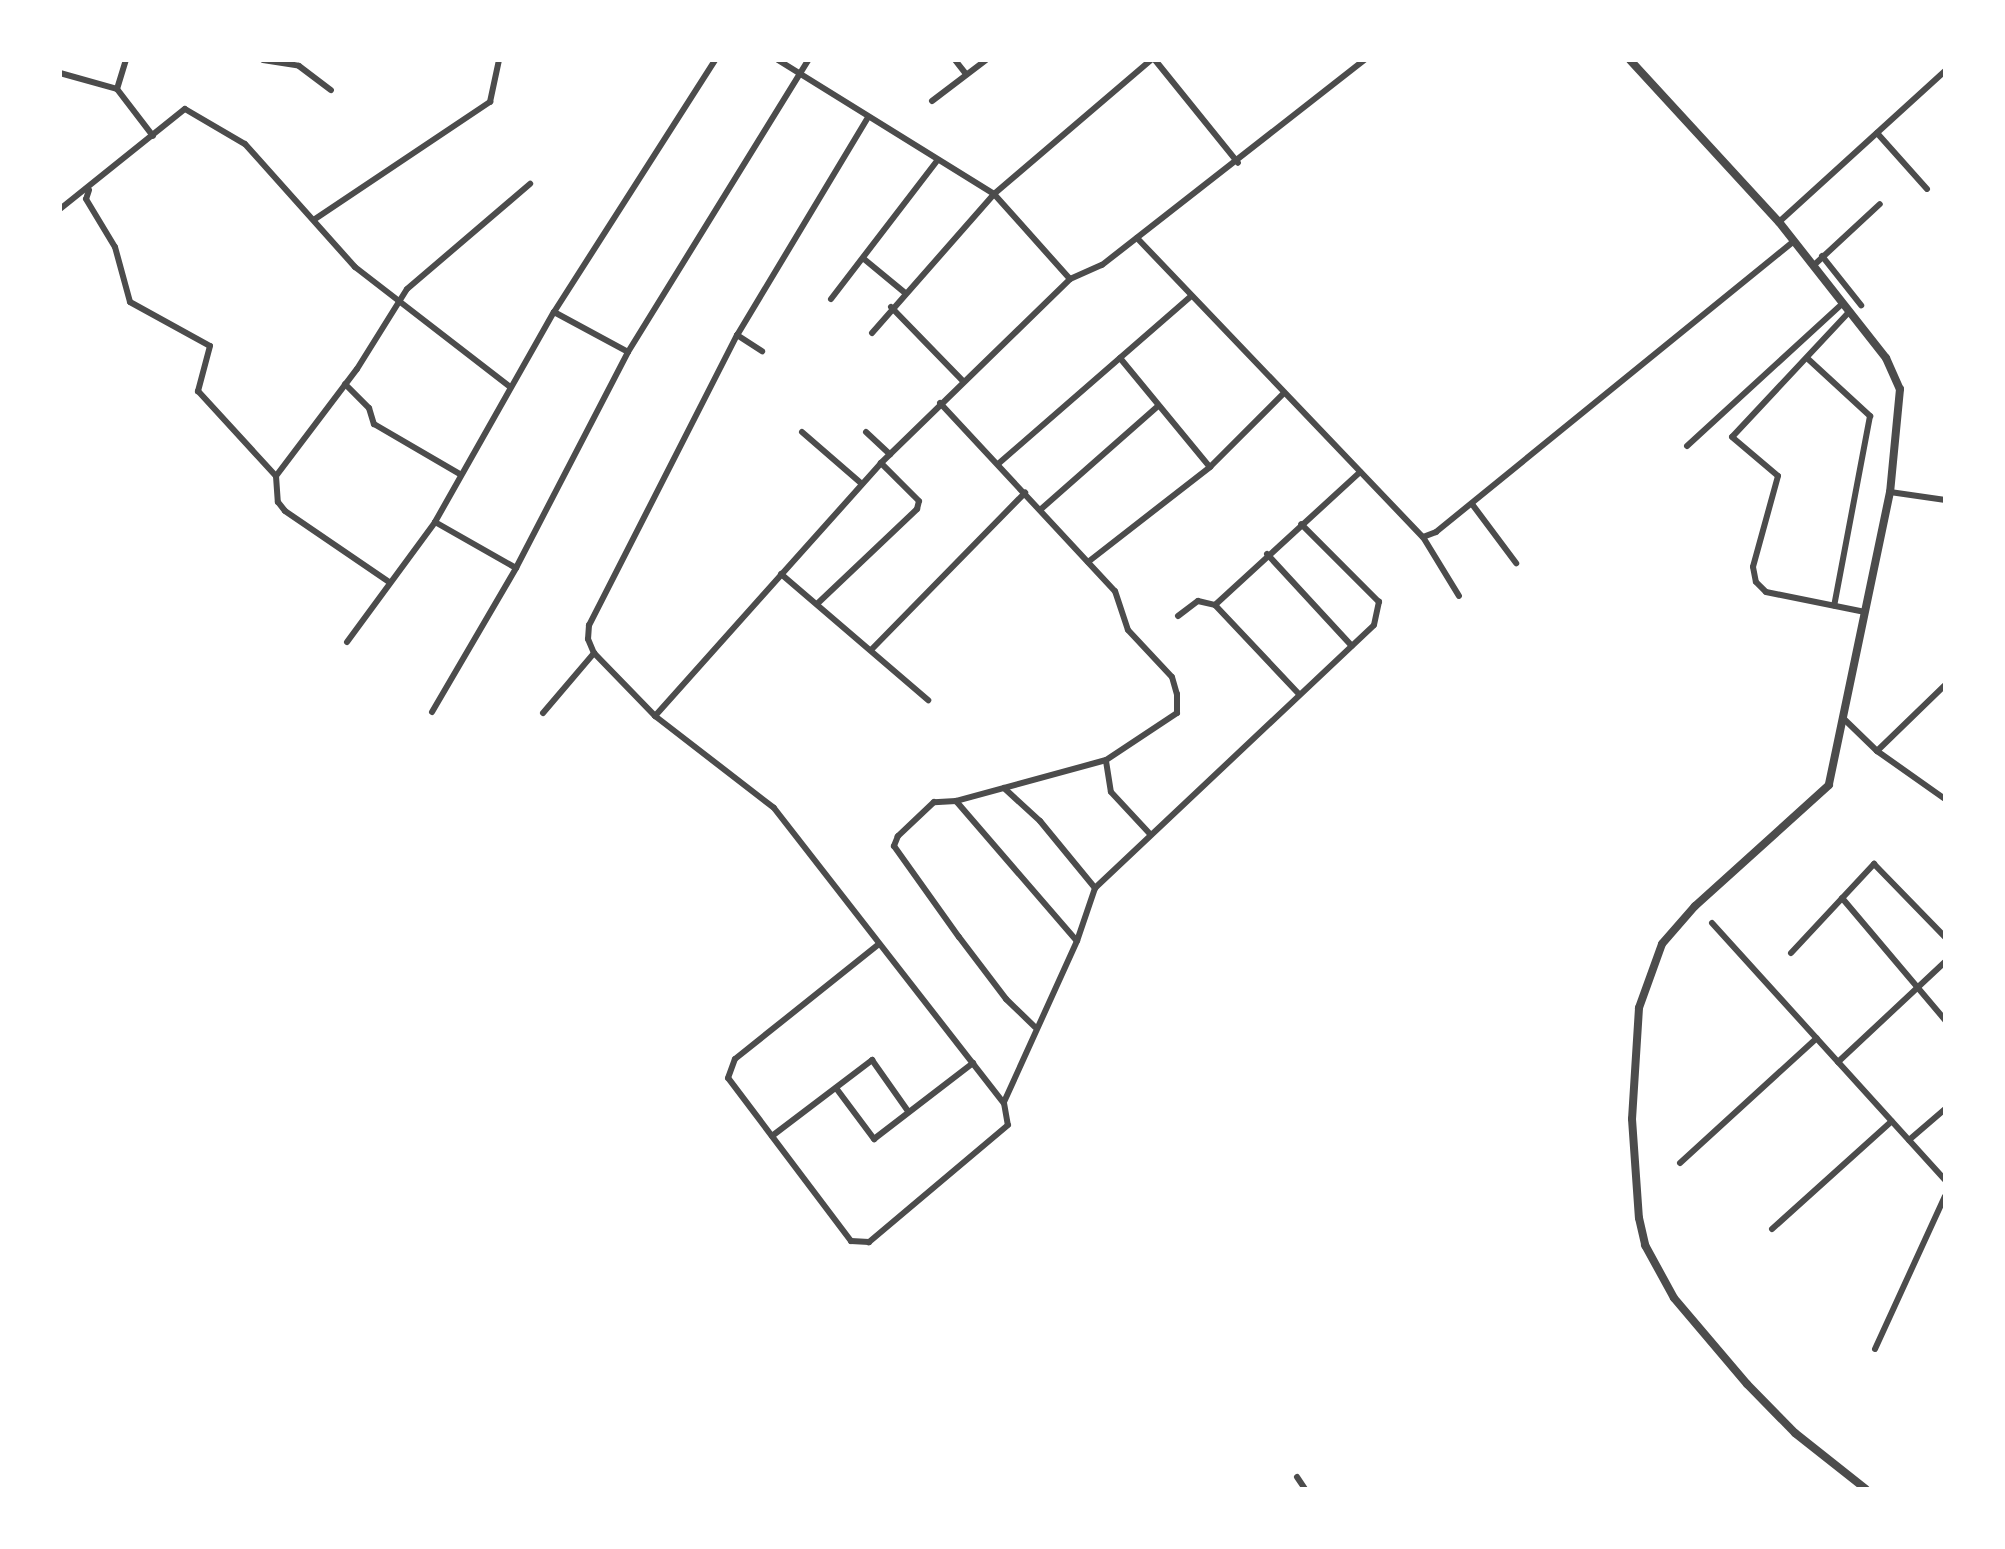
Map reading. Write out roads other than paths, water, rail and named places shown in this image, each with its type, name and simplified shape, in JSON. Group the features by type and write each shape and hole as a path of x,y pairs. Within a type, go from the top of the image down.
{"street":[{"path":"118,89 126,60"},
{"path":"263,60 299,66 331,90"},
{"path":"315,219 490,102 500,60"},
{"path":"347,642 435,522 554,312 714,60"},
{"path":"778,60 936,162 994,194 1070,279"},
{"path":"432,712 516,568 628,352 808,60"},
{"path":"955,60 966,74"},
{"path":"932,101 986,60"},
{"path":"872,333 994,194 1153,60 1238,163"},
{"path":"655,716 880,464 1070,279 1102,265 1238,163 1364,60"},
{"path":"1630,60 1779,222 1886,358 1900,389 1890,492 1835,767 1819,797 1695,906 1662,944 1640,1008 1632,1119 1639,1218 1645,1244 1674,1298 1747,1384 1796,1432 1866,1489"},
{"path":"1779,222 1945,71"},
{"path":"60,73 118,89 154,137"},
{"path":"60,209 185,109 244,144 355,267 510,387"},
{"path":"867,119 737,335 589,625 588,640 594,652 655,716 774,808 1004,1103 1008,1126 869,1242 850,1240 728,1078 735,1059 879,944"},
{"path":"1877,133 1927,190"},
{"path":"832,298 936,162"},
{"path":"276,476 345,384 397,301 530,184"},
{"path":"90,186 86,199 115,246 130,302 210,346 198,391 276,476 278,502 285,512 389,582"},
{"path":"1813,266 1880,204"},
{"path":"1137,238 1282,394 1423,537 1459,596"},
{"path":"1423,537 1471,504 1794,242"},
{"path":"1822,256 1861,306"},
{"path":"864,259 904,292"},
{"path":"998,464 1190,296"},
{"path":"1686,446 1842,304"},
{"path":"891,307 963,381"},
{"path":"554,312 628,352"},
{"path":"1849,312 1732,436 1778,476 1753,567 1756,582 1766,592 1865,612"},
{"path":"737,335 762,351"},
{"path":"1120,358 1210,467"},
{"path":"1806,358 1870,416 1834,606"},
{"path":"345,384 369,408 374,424 460,474"},
{"path":"1088,562 1210,467 1282,394"},
{"path":"940,403 1115,591 1128,630 1172,677 1177,694 1177,712 1106,760 956,801 934,802 898,836 894,846 1006,999 1035,1027"},
{"path":"1040,510 1158,406"},
{"path":"802,432 862,484"},
{"path":"866,432 890,454"},
{"path":"818,604 917,509 920,500 880,464"},
{"path":"1216,605 1266,554 1360,472"},
{"path":"1890,492 1945,500"},
{"path":"872,649 1025,494"},
{"path":"1471,504 1516,563"},
{"path":"435,522 516,568"},
{"path":"1004,1103 1077,940 1094,888 1374,625 1379,602 1301,524"},
{"path":"1266,554 1352,646"},
{"path":"782,574 928,700"},
{"path":"1178,616 1198,600 1216,605 1299,694"},
{"path":"544,713 594,652"},
{"path":"1878,751 1945,685"},
{"path":"1844,719 1878,751 1945,799"},
{"path":"1106,760 1111,792 1150,834"},
{"path":"1931,787 1945,784"},
{"path":"1004,788 1040,821 1094,888"},
{"path":"956,801 1077,940"},
{"path":"1790,952 1874,864 1945,937"},
{"path":"1842,898 1945,1020"},
{"path":"1712,923 1945,1180"},
{"path":"1838,1062 1945,962"},
{"path":"1680,1163 1817,1038"},
{"path":"772,1136 872,1060 908,1110"},
{"path":"836,1088 874,1139 973,1063"},
{"path":"1909,1140 1945,1109"},
{"path":"1772,1229 1892,1121"},
{"path":"1874,1349 1945,1196"},
{"path":"1298,1477 1305,1489"}]}
